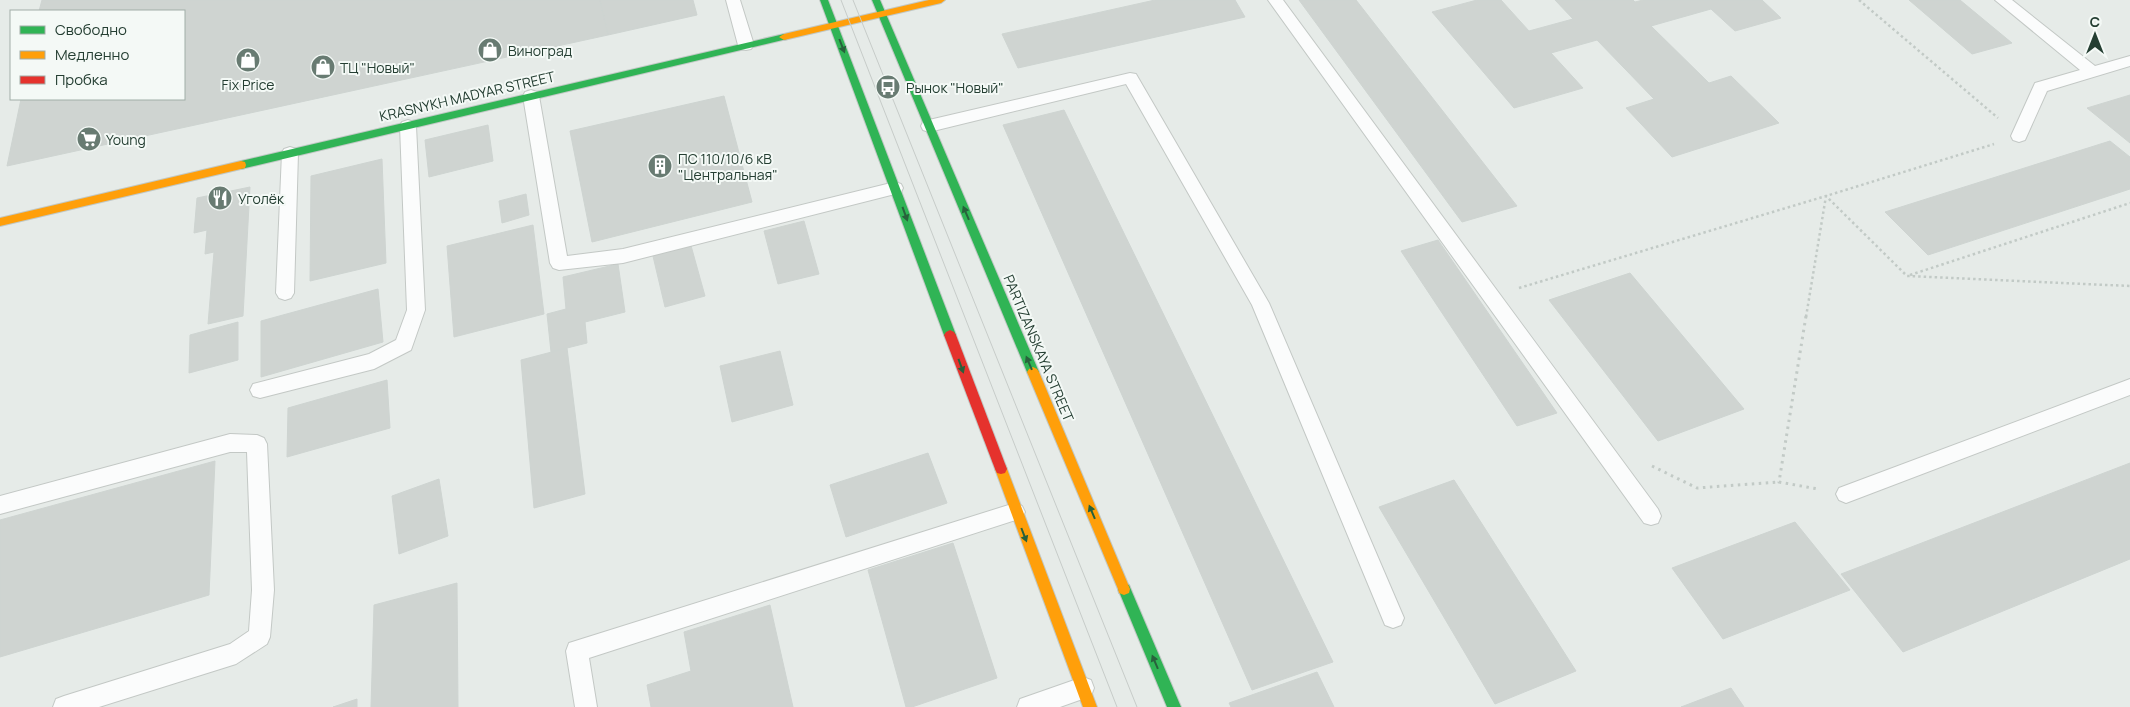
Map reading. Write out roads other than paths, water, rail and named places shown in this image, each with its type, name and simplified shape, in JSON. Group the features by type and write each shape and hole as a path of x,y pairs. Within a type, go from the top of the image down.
{"street":[{"path":"824,0 1086,697"},
{"name":"PARTIZANSKAYA STREET","path":"876,0 1174,707"},
{"name":"KRASNYKH MADYAR STREET","path":"0,222 941,0"}],"lane":[{"path":"733,0 746,45"},
{"path":"1276,0 1651,516"},
{"path":"2002,0 2092,72"},
{"path":"2019,136 2041,87 2130,61"},
{"path":"929,126 1130,78 1260,303 1393,618"},
{"path":"531,96 559,263 623,256 895,188"},
{"path":"260,390 374,361 404,345 416,310 408,126"},
{"path":"285,293 290,153"},
{"path":"1846,494 2130,387"},
{"path":"0,505 230,443 258,444 263,590 259,637 236,653 73,706"},
{"path":"586,707 577,651 1016,512"},
{"path":"1028,707 1086,697"}],"tram line":[{"path":"841,0 1117,707"},
{"path":"853,0 1137,707"}],"place":[{"name":"Виноград","path":"490,50"},
{"name":"Fix Price","path":"248,60"},
{"name":"ТЦ \"Новый\"","path":"323,67"},
{"name":"Рынок \"Новый\"","path":"888,87"},
{"name":"Young","path":"89,139"},
{"name":"ПС 110/10/6 кВ \"Центральная\"","path":"660,166"},
{"name":"Уголёк","path":"220,198"}]}
